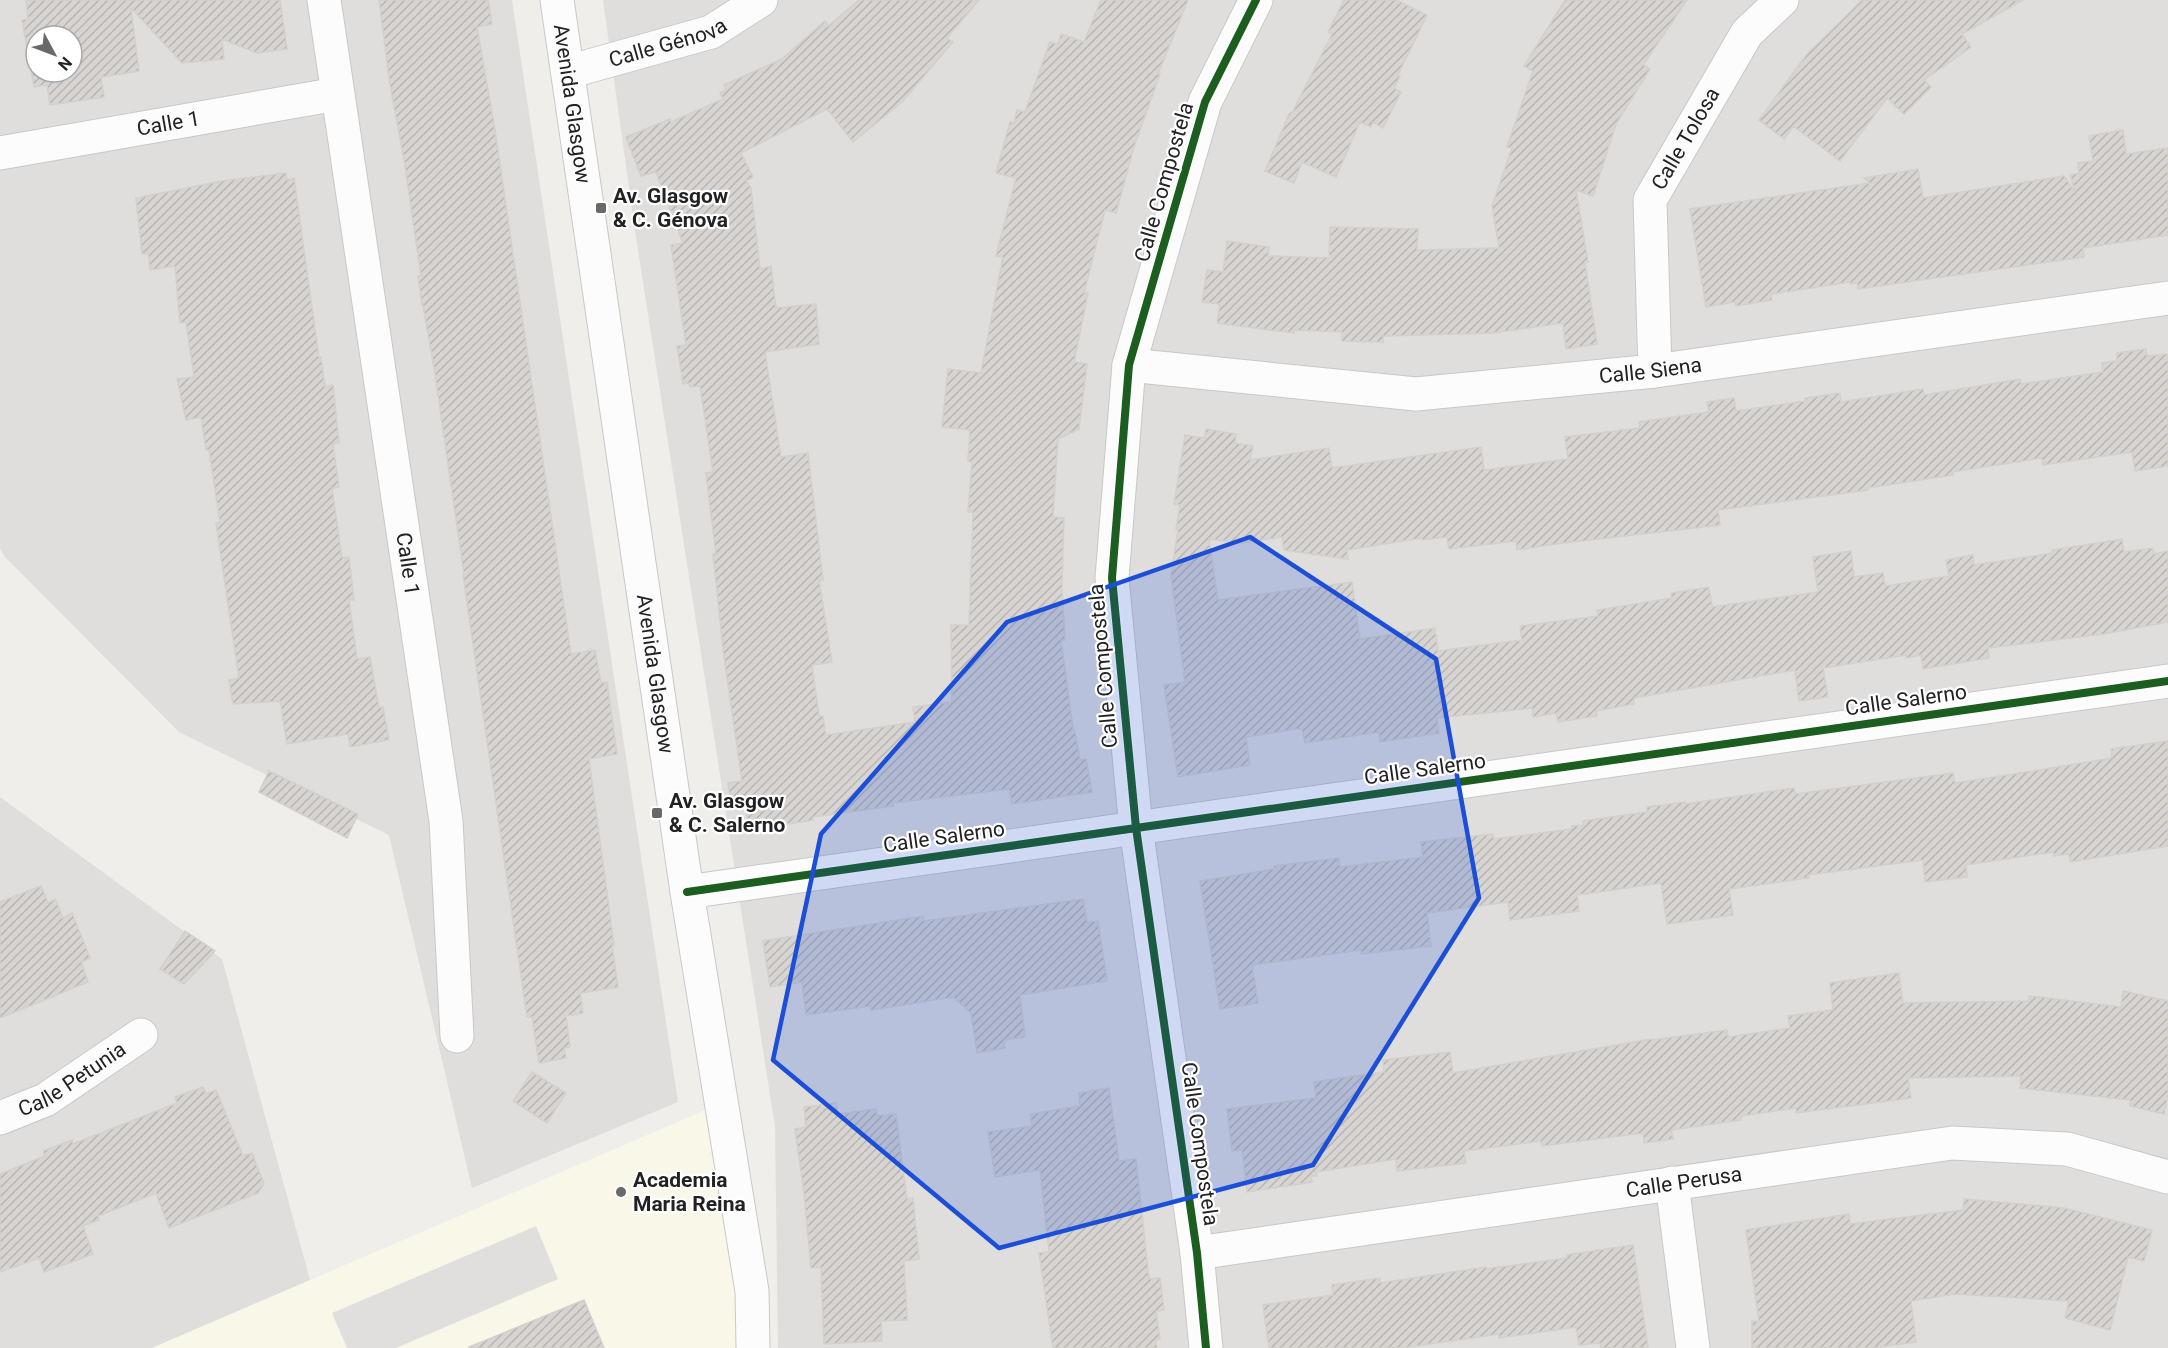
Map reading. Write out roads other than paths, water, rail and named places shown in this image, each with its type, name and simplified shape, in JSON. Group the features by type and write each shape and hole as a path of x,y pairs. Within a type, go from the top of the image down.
{"street":[{"name":"Calle 1","path":"324,0 446,821 457,1036"},
{"name":"Avenida Glasgow","path":"557,0 687,892 752,1291 753,1348"},
{"name":"Calle Génova","path":"568,72 711,32 761,0"},
{"name":"Calle Compostela","path":"1206,1348 1197,1253 1136,828 1112,578 1129,365 1205,102 1256,0"},
{"name":"Calle Tolosa","path":"1655,371 1650,200 1748,33 1782,0"},
{"name":"Calle 1","path":"0,153 337,94"},
{"name":"Calle Siena","path":"1129,365 1416,394 1655,371 2168,298"},
{"name":"Calle Salerno","path":"687,892 2168,681"},
{"name":"Calle Petunia","path":"0,1118 45,1101 141,1035"},
{"name":"Calle Perusa","path":"1197,1253 1952,1143 2067,1149 2168,1177"},
{"path":"1672,1183 1693,1348"}],"place":[{"name":"Av. Glasgow & C. Génova","path":"601,208"},
{"name":"Av. Glasgow & C. Salerno","path":"657,813"},
{"name":"Academia Maria Reina","path":"621,1192"}]}
